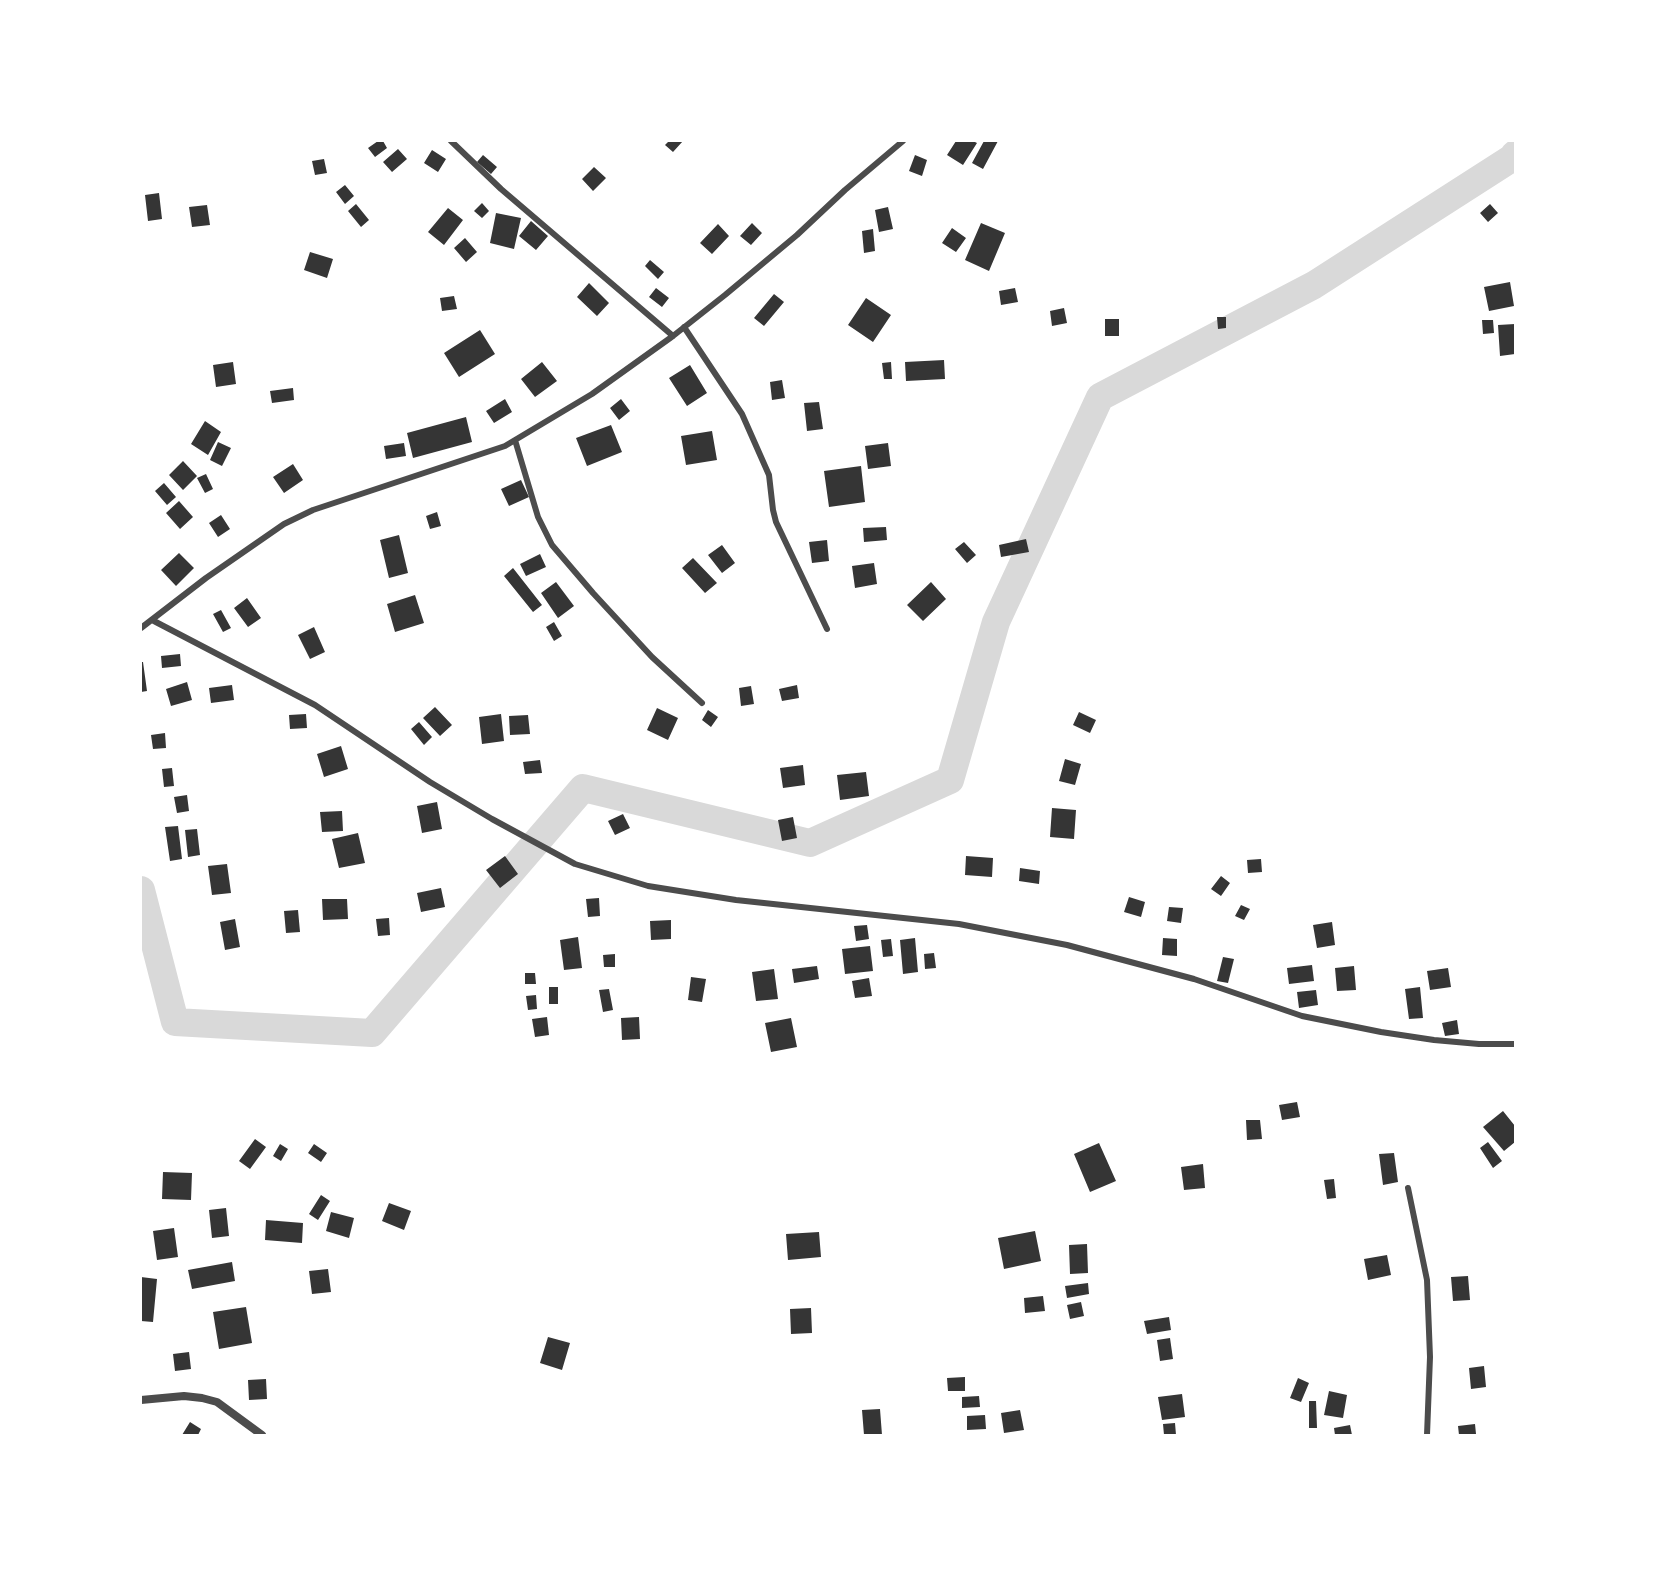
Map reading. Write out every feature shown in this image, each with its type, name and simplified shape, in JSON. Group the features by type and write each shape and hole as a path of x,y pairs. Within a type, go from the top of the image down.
{"street":[{"path":"451,141 501,189 673,336"},
{"path":"141,628 206,578 294,519 313,510 505,446 592,394 673,336 797,235 845,190 903,141"},
{"path":"684,327 747,424 769,475 774,516 828,629"},
{"path":"515,440 538,517 552,545 652,657 702,703"},
{"path":"152,620 315,705 430,782 575,864 648,886 736,900 959,924 1067,945 1194,980 1302,1016 1381,1032 1434,1040 1515,1044"},
{"path":"1408,1188 1427,1280 1430,1357 1427,1435"},
{"path":"141,1400 184,1396 217,1402 262,1435"}],"building":[{"path":"378,141 383,141 387,148 375,157 368,148"},
{"path":"669,141 683,141 673,152 665,145"},
{"path":"956,141 977,143 963,165 947,155"},
{"path":"984,141 998,141 983,169 972,163"},
{"path":"398,149 407,159 392,172 383,162"},
{"path":"432,150 446,159 438,172 424,163"},
{"path":"483,155 497,167 491,174 477,162"},
{"path":"915,155 927,160 922,176 909,171"},
{"path":"324,159 327,173 315,175 312,161"},
{"path":"594,167 606,178 593,191 582,179"},
{"path":"345,185 354,196 345,204 336,192"},
{"path":"159,193 162,219 148,221 145,195"},
{"path":"482,203 489,211 482,218 474,211"},
{"path":"356,204 369,220 361,227 348,211"},
{"path":"1490,204 1498,213 1488,222 1480,213"},
{"path":"207,205 210,225 192,227 189,207"},
{"path":"888,207 893,229 879,232 875,210"},
{"path":"448,208 463,220 444,245 428,232"},
{"path":"496,213 521,218 514,249 490,243"},
{"path":"531,221 548,236 536,250 519,236"},
{"path":"752,223 762,233 751,245 740,236"},
{"path":"981,223 1005,233 989,271 965,260"},
{"path":"718,224 729,236 712,254 700,243"},
{"path":"952,228 966,238 956,252 942,243"},
{"path":"873,229 875,251 864,253 862,231"},
{"path":"465,238 477,252 466,262 454,248"},
{"path":"310,252 333,259 327,278 304,270"},
{"path":"650,260 664,272 658,279 645,266"},
{"path":"1510,282 1514,306 1489,311 1484,287"},
{"path":"589,283 609,303 597,316 577,297"},
{"path":"656,288 669,298 662,307 649,297"},
{"path":"1015,288 1018,302 1001,305 999,291"},
{"path":"774,294 784,302 764,326 754,318"},
{"path":"454,296 457,309 442,311 440,298"},
{"path":"866,298 891,315 873,342 848,325"},
{"path":"1064,308 1067,323 1052,326 1050,311"},
{"path":"1217,317 1226,317 1226,328 1218,329"},
{"path":"1105,319 1119,319 1119,336 1105,336"},
{"path":"1482,320 1493,320 1494,333 1483,334"},
{"path":"1515,324 1515,354 1500,356 1498,325"},
{"path":"480,330 495,354 459,377 444,353"},
{"path":"944,360 945,379 906,381 905,362"},
{"path":"233,362 236,384 216,387 213,365"},
{"path":"542,362 557,381 535,397 521,379"},
{"path":"891,362 892,379 884,379 882,363"},
{"path":"690,365 707,393 687,406 669,378"},
{"path":"782,380 785,398 772,400 770,382"},
{"path":"293,388 294,400 272,403 270,391"},
{"path":"505,399 512,412 494,423 486,411"},
{"path":"621,399 630,411 619,420 610,408"},
{"path":"819,402 823,429 807,431 804,403"},
{"path":"466,417 472,442 413,458 407,433"},
{"path":"205,421 221,432 208,455 191,444"},
{"path":"611,425 622,452 587,466 576,438"},
{"path":"712,431 717,460 686,465 681,436"},
{"path":"218,442 231,448 222,466 210,460"},
{"path":"404,443 406,456 386,459 384,446"},
{"path":"888,443 891,466 868,469 865,446"},
{"path":"183,461 197,476 183,490 169,475"},
{"path":"293,464 303,480 284,493 273,477"},
{"path":"861,466 865,502 829,507 824,471"},
{"path":"206,474 213,489 205,493 197,478"},
{"path":"521,480 529,497 509,506 501,489"},
{"path":"164,483 176,497 167,505 155,491"},
{"path":"179,501 193,517 180,529 166,513"},
{"path":"437,512 441,526 430,529 426,516"},
{"path":"221,515 230,529 218,537 209,523"},
{"path":"886,527 887,540 864,542 863,528"},
{"path":"399,535 408,573 389,578 380,540"},
{"path":"1026,539 1029,552 1001,557 999,545"},
{"path":"827,540 829,561 812,563 809,542"},
{"path":"964,542 976,555 967,563 955,549"},
{"path":"722,545 735,563 722,573 708,555"},
{"path":"179,553 194,568 176,586 161,570"},
{"path":"540,554 546,567 526,576 520,564"},
{"path":"693,558 717,583 705,593 682,568"},
{"path":"874,563 877,584 855,588 852,566"},
{"path":"513,568 542,605 533,612 504,576"},
{"path":"556,582 574,606 558,618 541,593"},
{"path":"931,582 946,599 923,621 907,605"},
{"path":"415,595 424,623 395,632 387,604"},
{"path":"247,598 261,618 248,627 234,608"},
{"path":"221,610 231,628 223,632 213,614"},
{"path":"554,622 562,636 554,641 546,627"},
{"path":"314,627 325,652 310,659 298,635"},
{"path":"180,654 181,666 162,668 161,656"},
{"path":"141,662 143,662 147,691 141,692"},
{"path":"187,682 192,700 171,706 166,689"},
{"path":"232,685 234,700 211,703 209,688"},
{"path":"797,685 799,698 782,701 779,689"},
{"path":"751,686 754,704 741,706 739,688"},
{"path":"435,707 452,725 440,736 423,718"},
{"path":"657,708 678,718 668,740 647,730"},
{"path":"708,710 718,717 711,727 702,720"},
{"path":"1079,712 1096,720 1090,733 1073,725"},
{"path":"306,714 307,728 290,729 289,715"},
{"path":"501,714 504,741 482,744 479,717"},
{"path":"528,715 530,734 510,735 509,716"},
{"path":"419,722 432,737 424,745 411,729"},
{"path":"165,733 166,748 153,749 151,735"},
{"path":"341,746 348,769 324,777 317,754"},
{"path":"1065,759 1081,764 1075,785 1059,781"},
{"path":"540,760 542,773 525,774 523,762"},
{"path":"803,765 805,785 783,788 780,768"},
{"path":"172,768 174,786 164,787 162,769"},
{"path":"866,772 869,796 840,800 837,775"},
{"path":"187,795 189,811 177,813 174,797"},
{"path":"437,802 442,829 422,833 417,806"},
{"path":"1052,808 1076,810 1074,839 1050,837"},
{"path":"342,811 343,831 322,832 320,812"},
{"path":"623,814 630,828 615,835 608,821"},
{"path":"793,817 797,838 782,841 778,820"},
{"path":"178,826 182,859 170,861 165,827"},
{"path":"197,829 200,855 188,857 185,830"},
{"path":"358,833 365,863 339,868 332,839"},
{"path":"505,856 518,874 500,888 486,870"},
{"path":"966,856 993,858 992,877 965,875"},
{"path":"1261,859 1262,872 1248,873 1247,860"},
{"path":"227,864 231,893 212,895 208,866"},
{"path":"1020,868 1040,871 1039,884 1019,881"},
{"path":"1221,876 1230,883 1221,896 1211,889"},
{"path":"441,888 445,907 421,912 417,893"},
{"path":"1129,897 1145,902 1141,917 1124,912"},
{"path":"599,898 600,916 588,917 586,899"},
{"path":"322,899 347,899 348,919 323,920"},
{"path":"1241,905 1250,909 1244,920 1235,916"},
{"path":"1169,907 1183,908 1181,923 1167,921"},
{"path":"298,910 300,932 286,933 284,911"},
{"path":"389,918 390,935 378,936 376,919"},
{"path":"235,919 240,947 225,950 220,922"},
{"path":"671,920 671,939 651,940 650,921"},
{"path":"1332,922 1335,945 1317,948 1313,925"},
{"path":"867,925 869,939 856,941 854,926"},
{"path":"578,937 582,968 564,970 560,940"},
{"path":"915,938 918,972 903,974 900,940"},
{"path":"1163,938 1177,939 1177,956 1162,955"},
{"path":"891,939 893,956 883,957 881,940"},
{"path":"870,946 873,971 845,974 842,949"},
{"path":"934,953 936,968 925,969 924,954"},
{"path":"615,954 615,967 604,967 603,955"},
{"path":"1223,957 1234,959 1228,983 1217,981"},
{"path":"1312,965 1314,981 1289,984 1287,968"},
{"path":"817,966 819,979 794,983 792,969"},
{"path":"1354,966 1356,990 1337,991 1335,968"},
{"path":"1448,968 1451,987 1430,990 1427,971"},
{"path":"774,969 778,999 756,1001 752,972"},
{"path":"525,973 535,973 536,984 525,984"},
{"path":"691,977 706,979 702,1002 688,1000"},
{"path":"869,978 872,996 855,998 852,981"},
{"path":"549,987 558,987 558,1004 549,1004"},
{"path":"1420,987 1423,1018 1409,1019 1405,989"},
{"path":"609,989 613,1010 603,1012 599,990"},
{"path":"1316,990 1318,1005 1299,1008 1297,992"},
{"path":"536,995 537,1009 528,1010 526,996"},
{"path":"547,1017 549,1035 535,1037 532,1019"},
{"path":"639,1017 640,1039 622,1040 621,1018"},
{"path":"791,1018 797,1047 771,1052 765,1023"},
{"path":"1457,1020 1459,1034 1445,1036 1442,1023"},
{"path":"1297,1102 1300,1117 1282,1120 1279,1105"},
{"path":"1503,1111 1515,1126 1515,1142 1504,1151 1483,1127"},
{"path":"1246,1120 1260,1120 1262,1139 1247,1140"},
{"path":"255,1139 266,1147 250,1169 239,1161"},
{"path":"1488,1142 1502,1161 1493,1168 1480,1148"},
{"path":"1099,1143 1116,1181 1090,1192 1074,1154"},
{"path":"280,1144 288,1149 281,1161 273,1156"},
{"path":"314,1144 327,1153 321,1162 308,1153"},
{"path":"1394,1153 1398,1182 1383,1185 1379,1154"},
{"path":"1203,1164 1205,1188 1184,1190 1181,1167"},
{"path":"163,1172 192,1173 191,1200 162,1199"},
{"path":"1334,1179 1336,1198 1327,1199 1324,1180"},
{"path":"321,1195 330,1201 318,1220 309,1214"},
{"path":"389,1203 411,1211 404,1230 382,1221"},
{"path":"226,1208 229,1236 212,1238 209,1210"},
{"path":"331,1212 354,1218 349,1238 326,1231"},
{"path":"266,1220 303,1223 302,1243 265,1240"},
{"path":"174,1228 178,1257 157,1260 153,1231"},
{"path":"1035,1231 1041,1261 1004,1269 998,1238"},
{"path":"819,1232 821,1257 788,1260 786,1234"},
{"path":"1087,1244 1088,1273 1070,1274 1069,1245"},
{"path":"1387,1255 1391,1275 1368,1280 1364,1259"},
{"path":"232,1262 235,1281 192,1289 188,1270"},
{"path":"328,1269 331,1292 312,1294 309,1271"},
{"path":"1468,1276 1470,1300 1453,1301 1451,1277"},
{"path":"141,1277 157,1279 153,1322 141,1321"},
{"path":"1088,1283 1089,1294 1067,1298 1065,1286"},
{"path":"1043,1296 1045,1311 1025,1313 1024,1298"},
{"path":"1081,1302 1084,1316 1070,1319 1067,1305"},
{"path":"246,1307 252,1343 219,1349 213,1312"},
{"path":"811,1308 812,1333 791,1334 790,1309"},
{"path":"1169,1317 1171,1330 1147,1334 1144,1321"},
{"path":"548,1337 570,1343 562,1370 540,1363"},
{"path":"1170,1338 1173,1359 1160,1361 1157,1340"},
{"path":"189,1352 191,1369 175,1371 173,1354"},
{"path":"1484,1366 1486,1387 1471,1389 1469,1368"},
{"path":"965,1377 965,1391 948,1391 947,1378"},
{"path":"1298,1378 1309,1383 1301,1402 1290,1398"},
{"path":"266,1379 267,1399 249,1400 248,1380"},
{"path":"1329,1391 1347,1395 1343,1418 1324,1415"},
{"path":"1182,1394 1185,1417 1162,1420 1158,1397"},
{"path":"979,1396 980,1407 962,1408 962,1397"},
{"path":"1309,1401 1316,1401 1317,1428 1309,1428"},
{"path":"880,1409 882,1435 864,1435 862,1410"},
{"path":"1020,1410 1024,1430 1004,1433 1001,1413"},
{"path":"985,1415 986,1429 967,1430 967,1416"},
{"path":"190,1422 201,1429 198,1435 182,1435"},
{"path":"1175,1423 1176,1435 1164,1435 1163,1424"},
{"path":"1475,1424 1476,1434 1459,1435 1458,1426"},
{"path":"1350,1425 1352,1435 1335,1435 1334,1428"}],"waterway":[{"path":"141,890 175,1022 372,1033 583,788 810,843 950,780 996,622 1100,397 1314,285 1515,154"}]}
